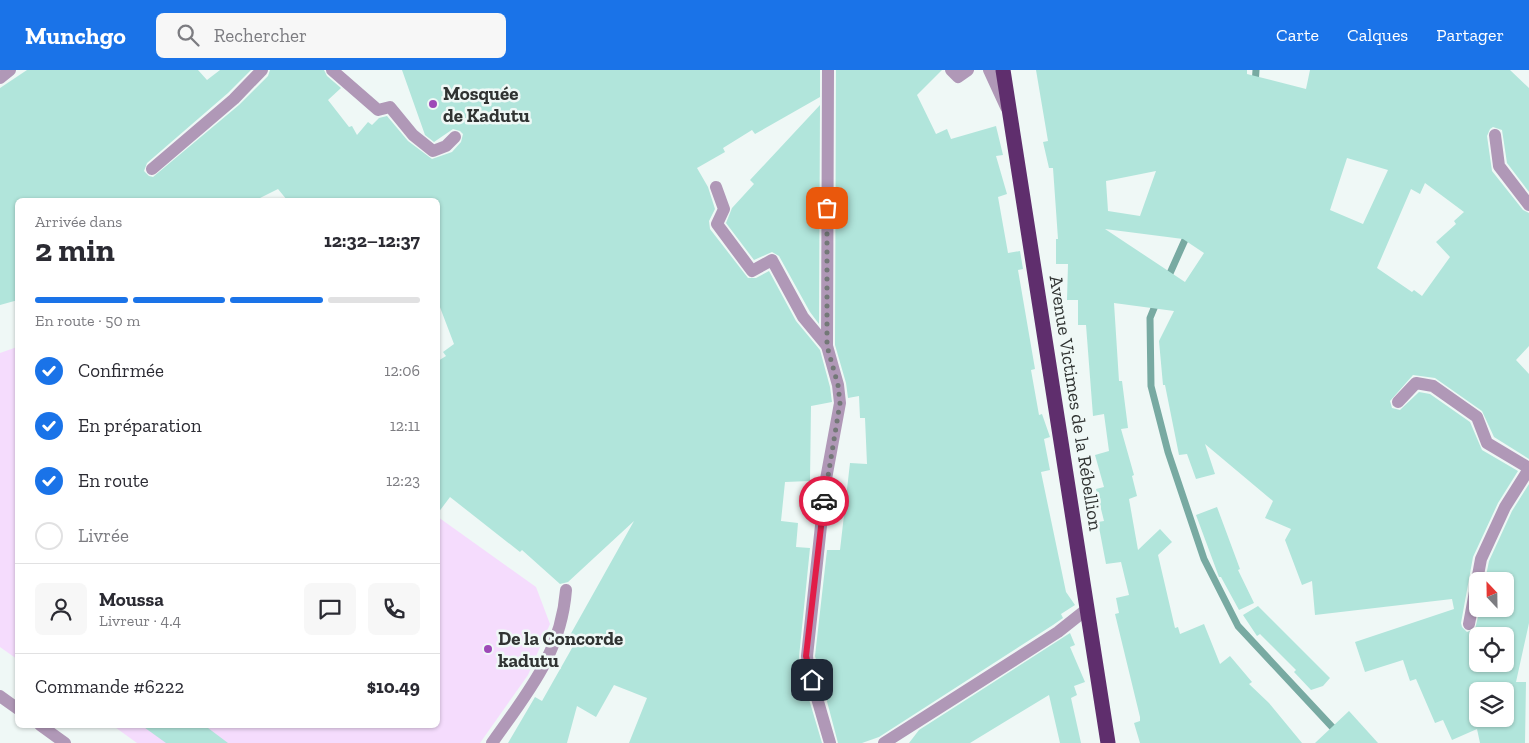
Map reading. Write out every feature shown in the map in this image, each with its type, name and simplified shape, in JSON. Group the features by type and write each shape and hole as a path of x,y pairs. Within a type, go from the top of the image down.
{"highway":[{"name":"Avenue Victimes de la Rébellion","path":"1003,70 1108,743"}],"street":[{"path":"0,78 10,70"},
{"path":"152,168 234,98 262,70"},
{"path":"332,70 378,110 390,107 413,135 433,151 446,146 455,137"},
{"path":"828,70 827,346 838,385 840,403 826,479 806,656 830,743"},
{"path":"951,70 958,77 968,70"},
{"path":"989,70 1010,117"},
{"path":"1495,135 1499,166 1529,205"},
{"path":"716,186 724,209 717,224 752,271 772,260 803,316 827,346"},
{"path":"1398,402 1416,383 1433,386 1477,417 1487,443 1529,468 1505,507 1481,559 1469,624"},
{"path":"492,743 541,673 554,645 564,611 566,590"},
{"path":"884,743 1009,664 1087,609"},
{"path":"0,696 15,707"},
{"path":"44,728 65,743"}],"shaded area":[{"path":"15,348 15,658 0,647 0,353"},
{"name":"De la Concorde kadutu","path":"440,518 536,587 550,624 528,675 480,743 137,743 116,728 440,728"}],"building":[{"path":"27,70 198,70 207,80 220,70 251,70 228,93 147,163 144,171 153,177 239,105 268,76 270,70 324,70 327,76 341,88 328,100 349,127 352,126 357,135 368,122 372,125 379,118 387,116 408,141 432,159 452,152 461,142 463,134 453,129 434,142 425,135 402,70 820,70 820,97 755,134 752,130 723,148 725,152 697,168 708,187 715,209 709,221 710,229 748,278 756,278 769,271 796,321 820,350 830,387 832,402 811,406 810,481 785,482 781,521 798,523 796,547 810,548 799,657 800,669 822,743 629,743 647,698 614,685 596,717 577,706 567,743 508,743 535,697 542,701 576,641 569,637 634,521 568,582 560,584 522,550 520,552 450,497 440,510 440,360 446,356 443,352 454,344 440,307 440,198 285,198 278,189 260,198 15,198 15,301 0,305 0,88"},
{"path":"836,70 942,70 917,95 936,134 947,129 951,139 996,126 1003,155 996,156 1007,194 998,197 1008,253 1020,251 1023,269 1018,270 1035,369 1031,370 1039,415 1042,414 1050,437 1044,439 1050,470 1041,472 1066,592 1075,605 1061,614 1063,618 1053,625 879,737 862,743 838,743 815,656 827,550 840,550 850,463 867,464 865,418 860,418 859,396 848,398 846,383 835,345"},
{"path":"1036,70 1247,70 1247,74 1306,89 1310,70 1510,70 1529,88 1529,192 1507,163 1502,130 1493,127 1487,136 1492,171 1523,210 1529,213 1529,346 1516,360 1529,374 1529,459 1494,437 1482,411 1435,378 1413,375 1390,401 1392,408 1400,410 1419,392 1430,394 1470,422 1482,450 1518,471 1498,503 1473,557 1469,572 1461,623 1462,627 1467,632 1469,631 1469,672 1514,672 1514,627 1476,627 1478,618 1514,618 1514,572 1487,572 1489,561 1512,511 1529,484 1529,623 1516,682 1526,682 1525,743 1480,743 1477,729 1452,740 1443,720 1435,723 1416,679 1410,681 1403,660 1365,672 1355,642 1454,609 1452,599 1315,615 1312,581 1302,585 1285,540 1291,529 1265,518 1273,501 1205,444 1215,474 1196,479 1187,454 1179,455 1165,385 1163,385 1159,341 1174,311 1114,303 1119,381 1122,381 1128,428 1121,429 1134,475 1132,476 1137,496 1129,499 1138,550 1160,529 1172,542 1158,555 1175,628 1178,627 1180,634 1204,624 1220,664 1230,656 1252,682 1249,684 1269,703 1302,743 1140,743 1134,723 1140,721 1140,717 1115,614 1119,613 1116,598 1129,595 1121,562 1106,564 1098,522 1104,521 1096,489 1104,487 1095,455 1109,451 1104,414 1093,416 1086,325 1078,325 1078,300 1067,300 1068,264 1056,264 1056,239 1058,239 1053,168 1049,168 1043,142 1048,141","holes":["1347,158 1388,170 1363,224 1330,210","1156,171 1140,216 1108,211 1106,181","1425,183 1464,212 1454,221 1456,224 1436,242 1450,257 1422,296 1414,290 1412,292 1377,268 1411,189 1420,194","1105,229 1183,239 1204,253 1185,282"]},
{"path":"820,105 819,324 810,312 779,256 772,252 754,260 726,223 732,208 754,184 750,180"},
{"path":"1217,507 1240,569 1238,570 1254,603 1239,610 1221,577 1219,577 1196,515"},
{"path":"1258,606 1330,678 1323,686 1311,690 1294,672 1296,670 1260,634 1257,636 1243,615"},
{"path":"1070,633 1075,645 1070,647 1085,682 1074,686 1077,695 1071,698 1081,743 1060,743 1049,695 970,743 909,743 919,730"},
{"path":"1349,711 1378,743 1315,743"},
{"path":"145,728 208,728 228,743 166,743"}],"waterway":[{"path":"1255,85 1256,70"},
{"path":"1167,280 1188,233"},
{"path":"1157,301 1150,318 1151,386 1168,452 1204,559 1238,626 1347,743"}],"way so far":[{"path":"824,501 826,479 840,403 838,385 827,346 827,208"}],"place":[{"name":"Mosquée de Kadutu","path":"433,104"},
{"name":"De la Concorde kadutu","path":"488,649"}],"route":[{"path":"812,680 806,656 811,628 824,501"}]}
